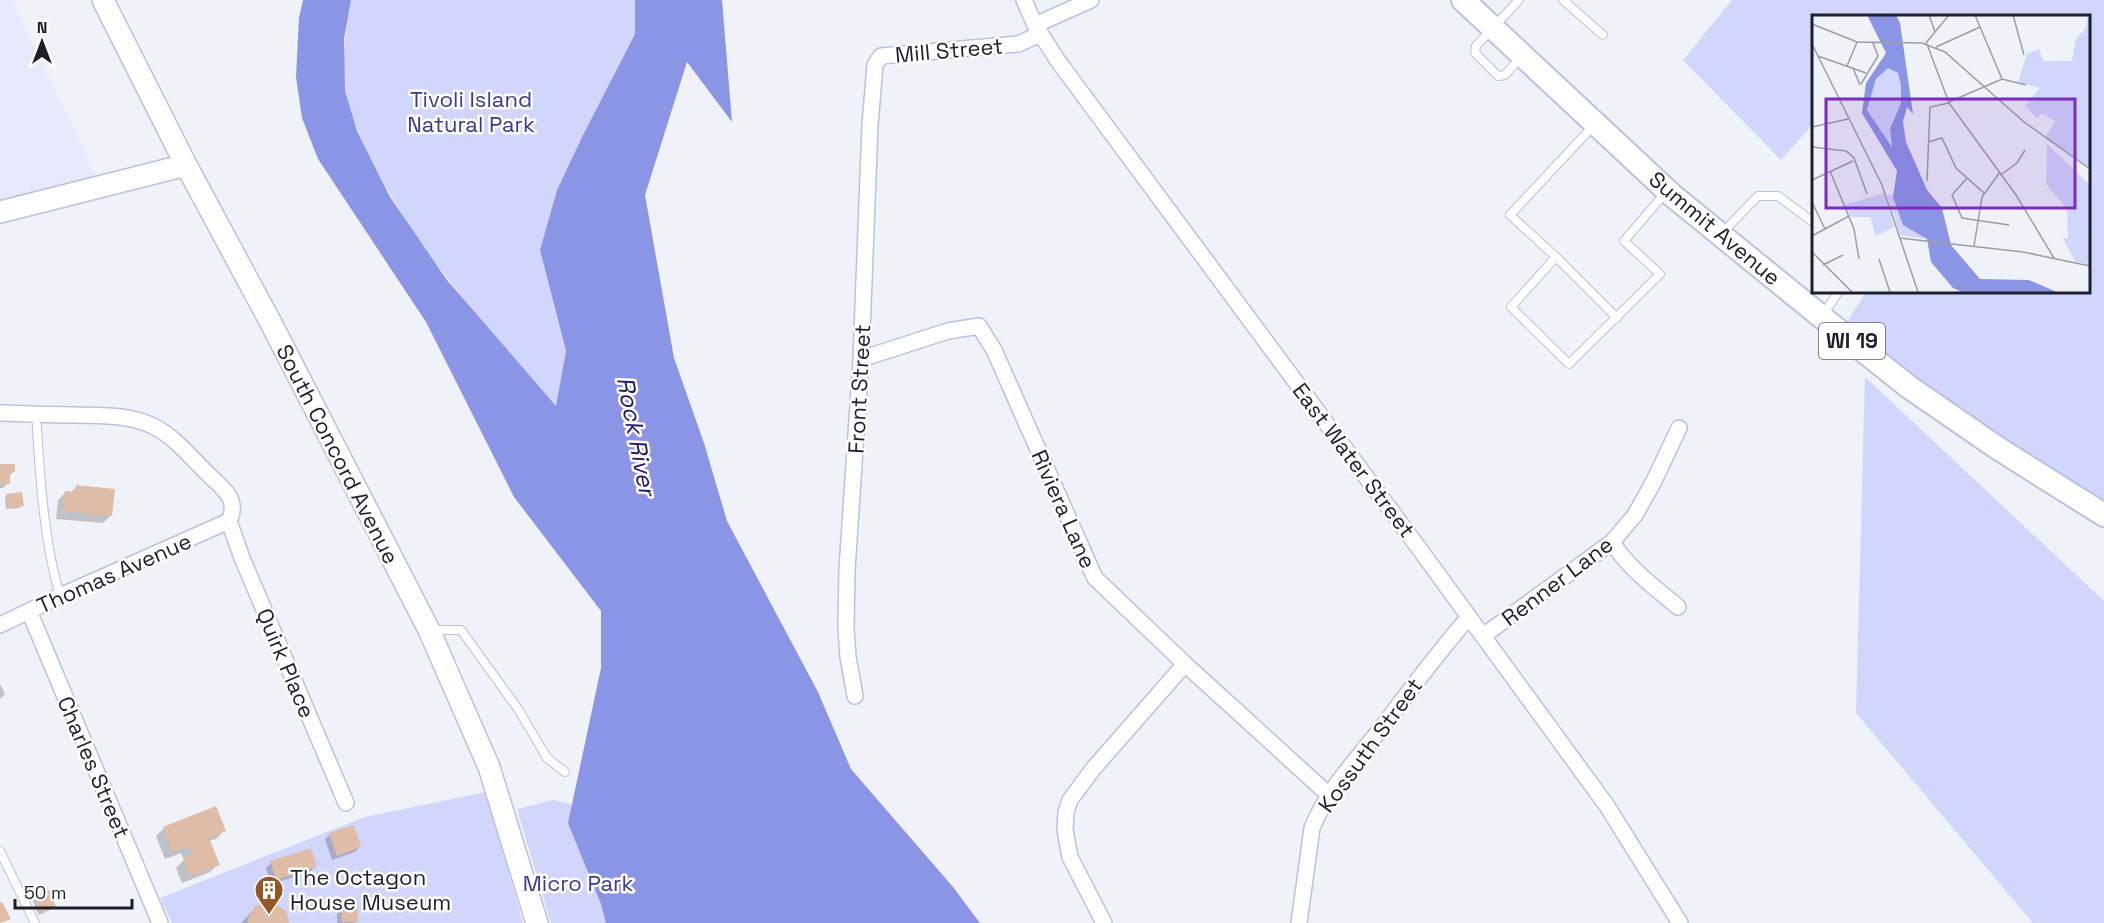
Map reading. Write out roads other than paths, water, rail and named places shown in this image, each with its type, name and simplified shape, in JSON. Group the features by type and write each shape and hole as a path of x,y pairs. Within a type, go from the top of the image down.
{"main road":[{"name":"Summit Avenue","path":"1463,0 1667,190 1909,387 1996,447 2104,515"}],"street":[{"name":"South Concord Avenue","path":"104,0 186,165 272,325 429,630 489,767 537,923"},
{"name":"East Water Street","path":"1024,0 1038,29 1058,61 1607,806 1680,923"},
{"path":"1038,29 1091,0"},
{"name":"Mill Street","path":"874,81 875,65 881,56 1018,44 1038,29"},
{"name":"Front Street","path":"855,696 848,657 846,628 847,569 861,359 870,125 874,81"},
{"path":"0,212 186,165"},
{"name":"Riviera Lane","path":"861,359 948,331 979,326 994,351 1095,578 1185,664 1330,796"},
{"path":"0,413 36,414"},
{"name":"Quirk Place","path":"36,414 122,417 155,427 166,434 204,470 232,501 233,512 229,521 242,558 346,803"},
{"name":"Renner Lane","path":"1483,636 1612,542 1635,515 1679,428"},
{"name":"Thomas Avenue","path":"0,625 229,521"},
{"path":"1612,542 1623,559 1638,574 1678,606"},
{"name":"Charles Street","path":"29,611 160,923"},
{"name":"Kossuth Street","path":"1299,923 1312,828 1330,796 1443,646 1469,617"},
{"path":"1104,923 1068,851 1065,830 1068,806 1093,769 1185,664"}],"lane":[{"path":"1518,0 1476,46 1474,53 1498,76 1505,75 1522,56"},
{"path":"1563,0 1603,35"},
{"path":"1596,123 1510,215 1617,318"},
{"path":"1556,258 1511,307 1569,364 1660,274 1624,241 1667,190"},
{"path":"1721,234 1758,196 1778,196 1812,221"},
{"path":"1822,316 1838,292"},
{"path":"36,414 41,485 54,576 60,596"},
{"path":"429,630 461,630 518,709 547,758 565,772"},
{"path":"0,851 35,923"}],"water":[{"name":"Rock River","path":"303,0 351,0 344,39 345,91 357,131 390,197 447,280 556,406 566,351 540,250 557,190 635,34 635,0 722,0 732,122 687,62 645,195 674,358 704,443 727,521 818,692 851,769 953,887 980,923 606,923 601,904 568,823 601,668 601,611 514,497 426,322 318,159 302,118 296,77 299,18"}],"place":[{"name":"The Octagon House Museum","path":"269,916"}],"park label":[{"name":"Tivoli Island Natural Park","path":"471,112"},
{"name":"Micro Park","path":"578,883"}]}
